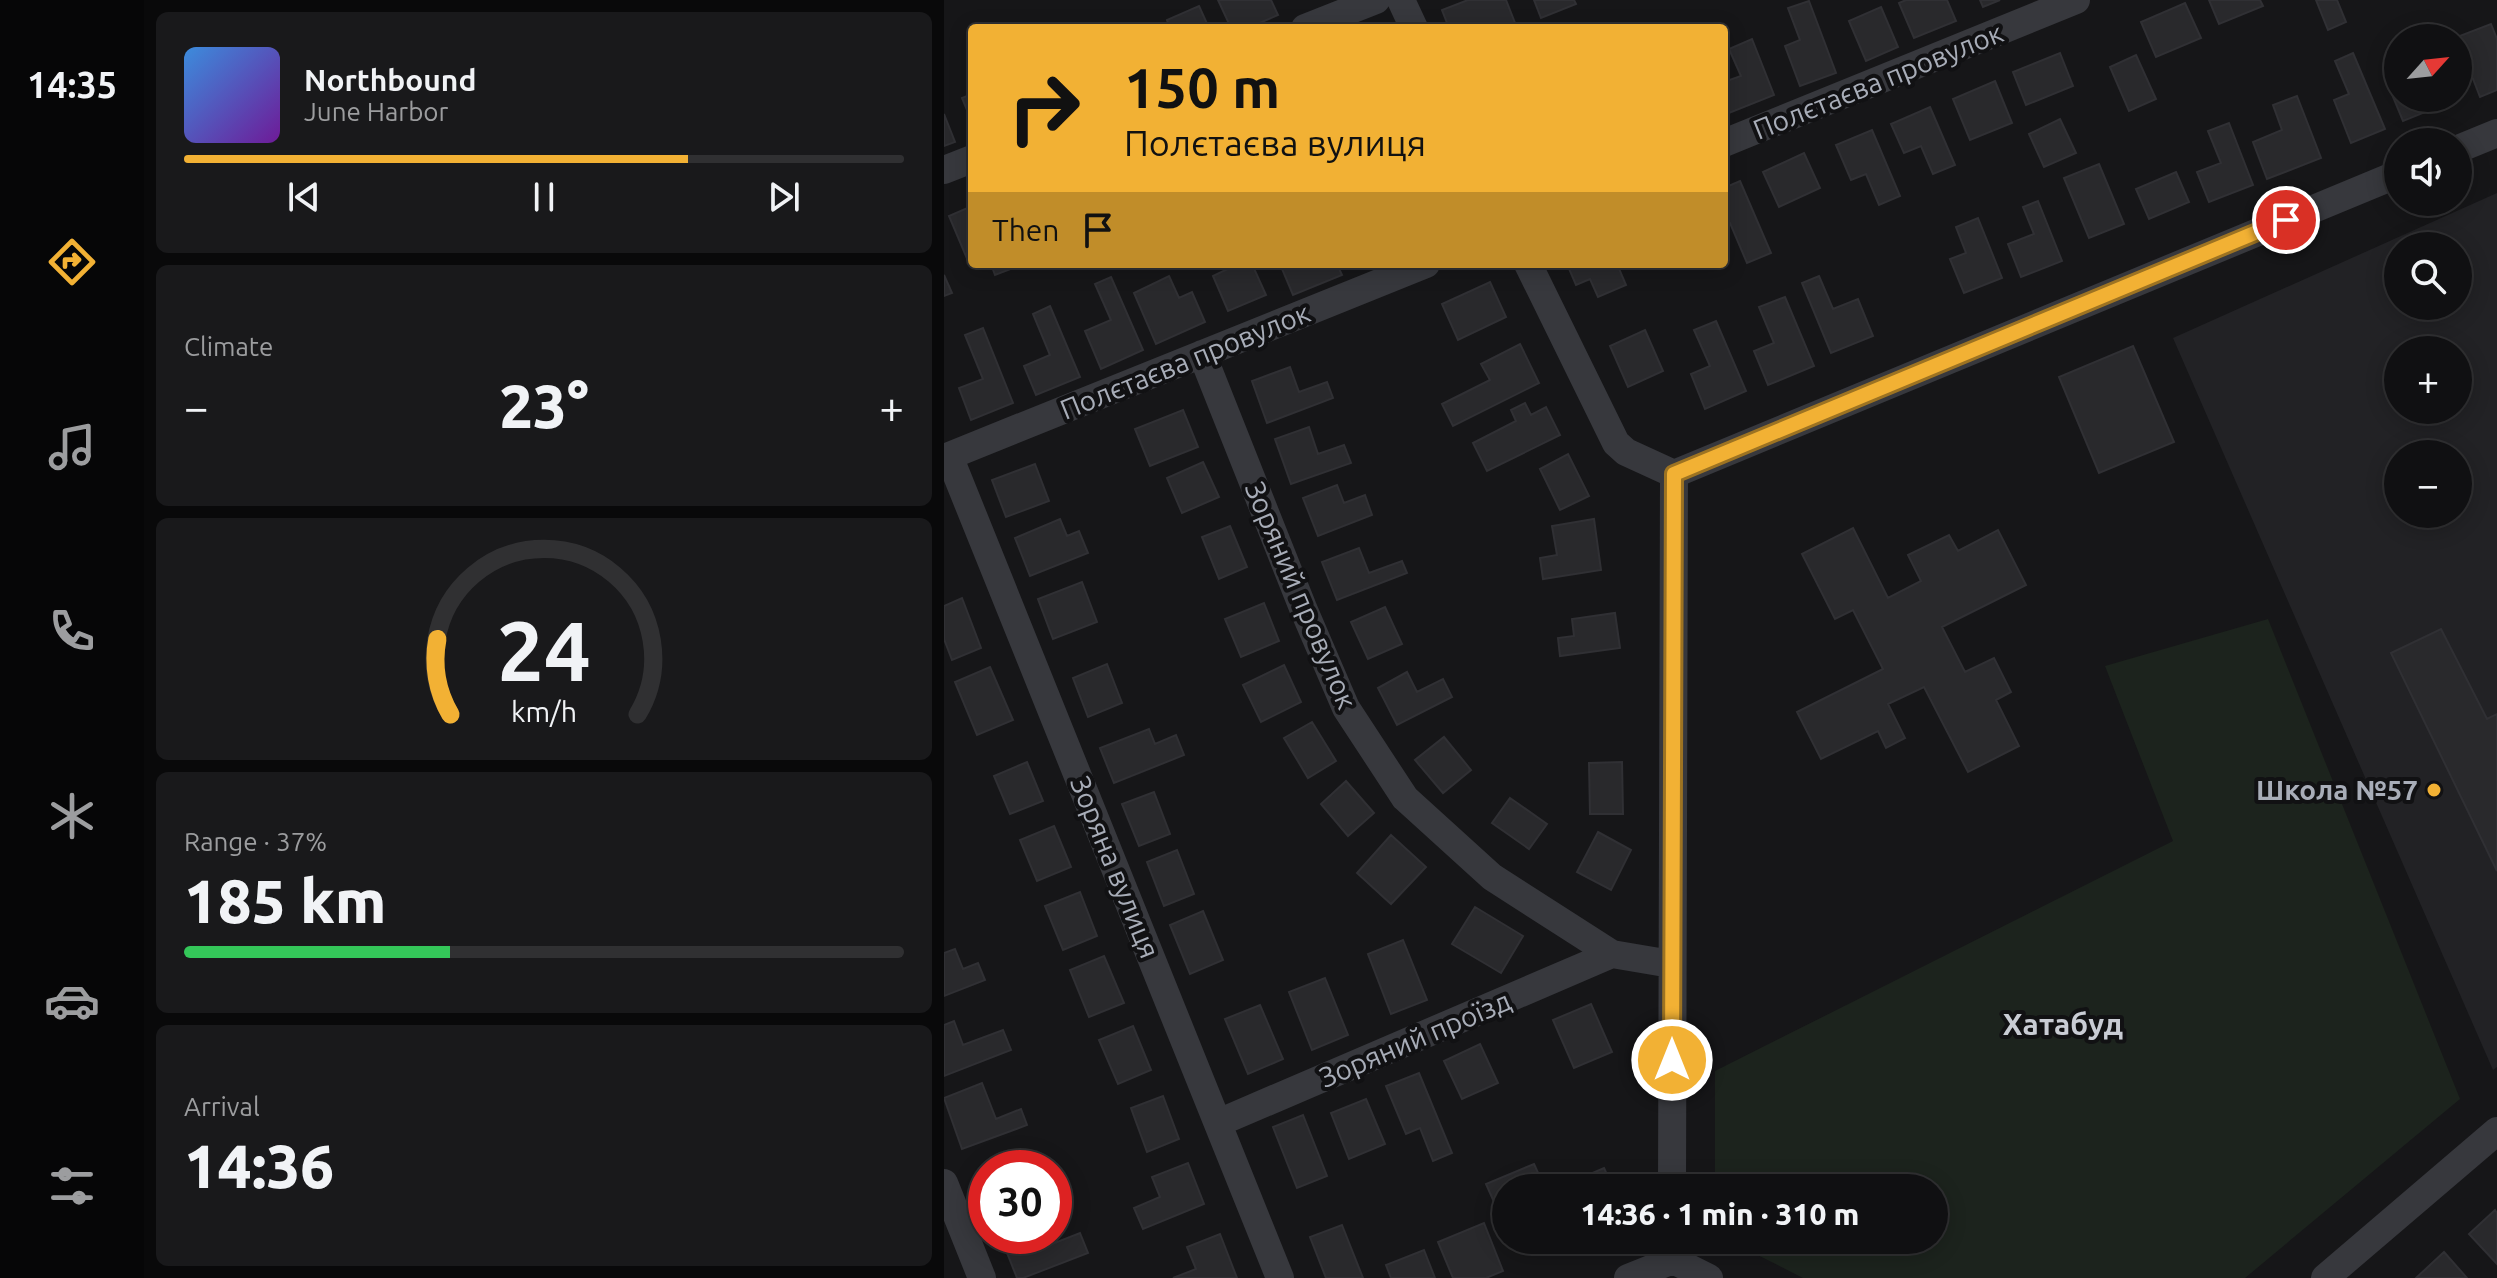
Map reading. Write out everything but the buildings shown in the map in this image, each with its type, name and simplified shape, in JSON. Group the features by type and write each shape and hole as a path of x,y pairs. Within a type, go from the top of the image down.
{"street":[{"path":"1315,24 1376,0"},
{"path":"1401,0 1412,24"},
{"name":"Полєтаєва провулок","path":"1728,141 2076,0"},
{"path":"2472,143 2497,133"},
{"path":"944,170 968,161"},
{"path":"1530,268 1616,443 1626,452 1674,474 2384,180"},
{"name":"Полєтаєва провулок","path":"947,457 1416,268"},
{"name":"Зоряний провулок","path":"1202,354 1346,708 1405,798 1492,877 1612,954 1671,964"},
{"name":"Зоряна вулиця","path":"947,457 1280,1278"},
{"path":"1672,1174 1674,474"},
{"name":"Зоряний проїзд","path":"1218,1123 1612,954"},
{"path":"2325,1278 2497,1131"},
{"path":"944,1183 982,1278"},
{"path":"1628,1278 1667,1254"},
{"path":"1678,1254 1709,1278"}],"shaded area":[{"name":"Школа №57","path":"2497,193 2497,1067 2493,1070 2173,338 2384,244 2384,320 2472,320 2472,232 2410,232 2446,216 2472,216 2472,204"},
{"path":"2268,619 2460,1099 2245,1278 1803,1278 1756,1254 1948,1254 1948,1174 1715,1174 1715,1071 2173,841 2105,666"}],"place":[{"name":"Школа №57","path":"2434,790"}],"district":[{"name":"Хатабуд","path":"2063,1025"}],"route":[{"path":"1672,1060 1674,474 2286,220"}]}
